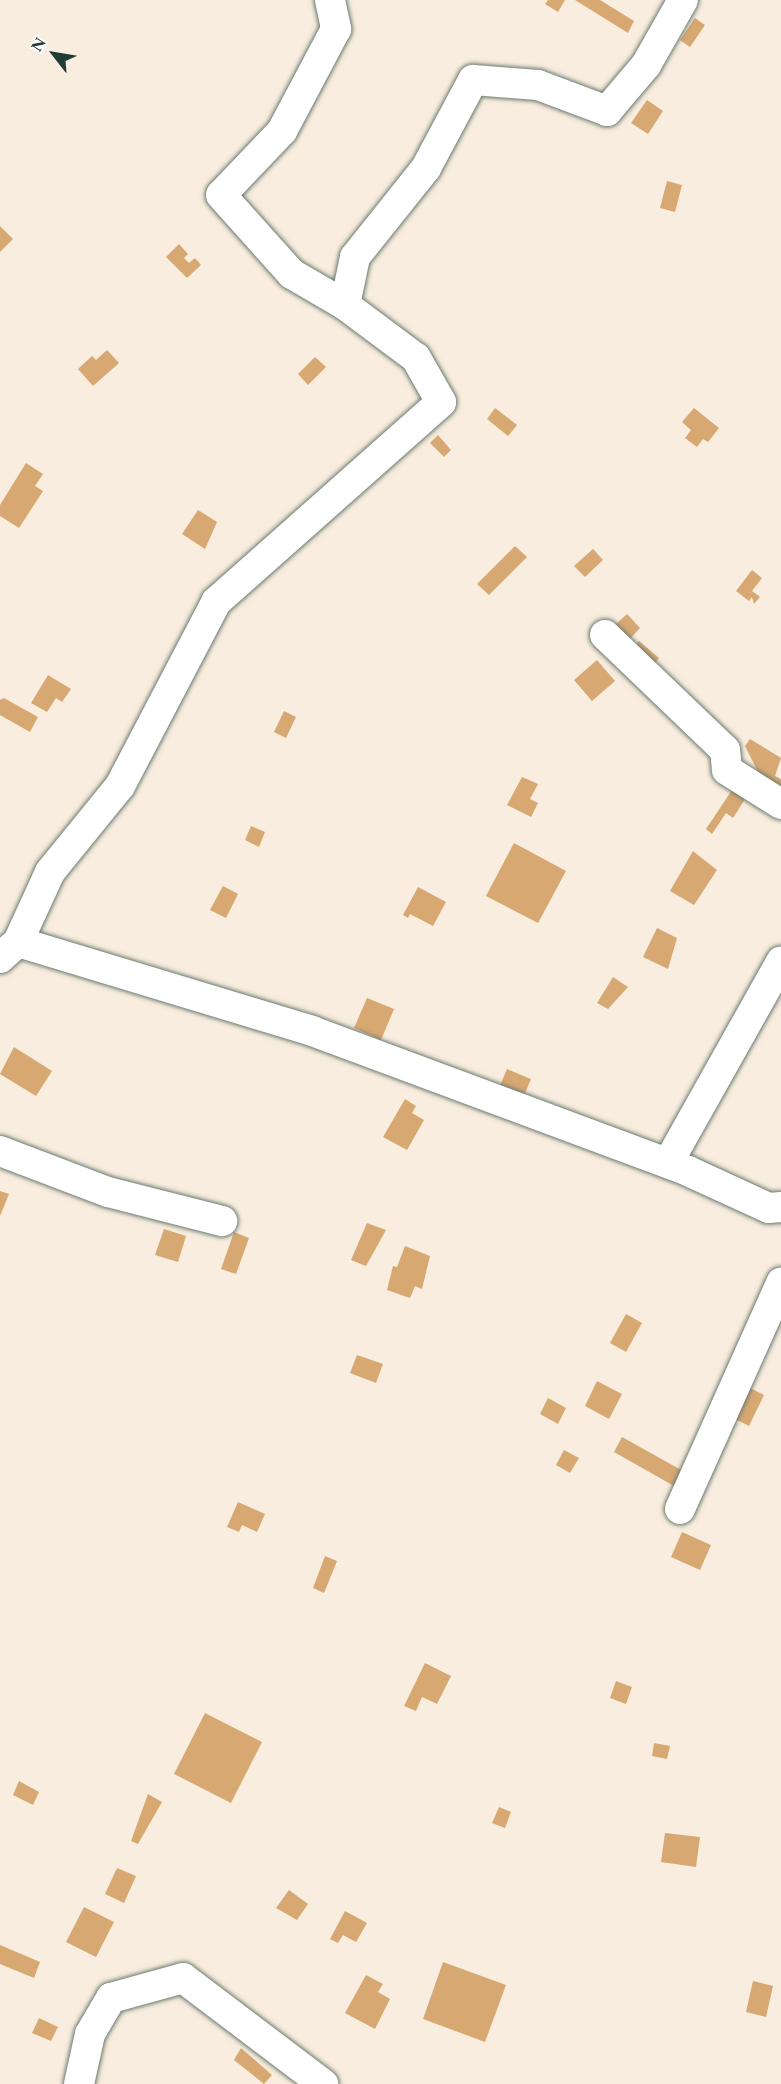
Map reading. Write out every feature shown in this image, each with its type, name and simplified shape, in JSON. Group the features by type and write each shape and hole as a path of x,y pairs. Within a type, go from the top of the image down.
{"street":[{"path":"330,0 336,29 282,131 221,195 292,274 345,305 416,358 441,402 216,602 120,786 50,872 9,950 312,1031 668,1163 769,1208 781,1207"},
{"path":"345,305 355,257 426,168 473,80 538,85 606,111 646,64 683,0"},
{"path":"604,635 725,750 727,770 781,804"},
{"path":"668,1163 781,962"},
{"path":"0,1151 108,1192 222,1221"},
{"path":"680,1509 781,1283"},
{"path":"79,2084 90,2034 111,1998 183,1978 323,2084"}],"building":[{"path":"548,0 565,0 558,12 545,4"},
{"path":"575,0 600,0 634,21 628,33"},
{"path":"695,18 705,25 690,47 680,40"},
{"path":"647,100 663,111 648,134 631,123"},
{"path":"667,181 682,185 675,212 660,208"},
{"path":"0,226 13,239 0,252"},
{"path":"179,244 188,254 184,258 189,263 195,258 201,265 187,278 166,257"},
{"path":"107,350 119,363 93,386 78,369 92,356 96,360"},
{"path":"315,357 326,367 308,385 298,374"},
{"path":"495,408 517,425 508,436 487,419"},
{"path":"694,408 719,428 708,442 703,439 697,447 685,438 691,430 682,422"},
{"path":"438,435 451,450 444,457 430,443"},
{"path":"26,463 43,474 35,486 43,491 19,528 0,516 0,505"},
{"path":"198,510 217,522 205,549 182,534"},
{"path":"515,546 527,557 489,595 477,584"},
{"path":"593,549 603,560 585,577 574,566"},
{"path":"752,570 762,578 752,591 760,597 754,604 752,597 749,601 736,591"},
{"path":"627,614 640,628 630,639 616,624"},
{"path":"639,641 659,658 652,667 631,650"},
{"path":"597,660 615,681 592,701 574,680"},
{"path":"48,675 71,689 62,702 56,698 47,712 31,703"},
{"path":"4,698 38,717 30,732 0,715 0,700"},
{"path":"284,711 296,717 286,738 274,732"},
{"path":"750,739 781,758 775,776 781,779 781,790 761,778 745,746"},
{"path":"522,777 538,784 530,799 538,803 531,817 507,805"},
{"path":"732,790 745,799 733,818 726,813 712,834 706,829"},
{"path":"251,826 265,832 259,847 245,840"},
{"path":"514,843 566,871 538,923 486,896"},
{"path":"693,851 717,870 694,905 670,891"},
{"path":"223,886 238,894 226,918 210,910"},
{"path":"418,887 446,902 433,926 410,914 408,918 403,915"},
{"path":"657,928 677,938 668,969 643,957"},
{"path":"613,977 628,987 608,1009 597,1003"},
{"path":"367,998 394,1009 381,1040 354,1028"},
{"path":"14,1047 52,1071 36,1096 0,1074"},
{"path":"507,1069 531,1079 518,1110 494,1100"},
{"path":"405,1099 416,1106 412,1113 424,1120 407,1150 383,1137"},
{"path":"0,1191 9,1194 0,1216"},
{"path":"367,1223 386,1230 366,1266 351,1260"},
{"path":"164,1229 186,1236 178,1262 155,1255"},
{"path":"234,1232 249,1238 236,1274 221,1269"},
{"path":"405,1246 430,1256 422,1289 415,1286 410,1298 387,1290 393,1266 397,1267"},
{"path":"626,1314 642,1323 626,1352 610,1343"},
{"path":"357,1355 383,1364 376,1383 350,1373"},
{"path":"597,1381 622,1394 609,1419 585,1406"},
{"path":"748,1387 764,1395 749,1426 733,1418"},
{"path":"548,1398 566,1408 558,1424 540,1414"},
{"path":"622,1437 683,1471 674,1486 614,1452"},
{"path":"564,1450 579,1458 570,1473 556,1465"},
{"path":"238,1502 265,1514 257,1532 242,1525 239,1532 227,1527"},
{"path":"682,1532 711,1545 700,1570 671,1557"},
{"path":"325,1556 337,1561 324,1593 313,1588"},
{"path":"425,1663 451,1676 437,1704 422,1697 416,1711 404,1706"},
{"path":"616,1681 632,1687 626,1704 610,1698"},
{"path":"205,1713 262,1742 231,1803 174,1774"},
{"path":"654,1743 670,1746 667,1759 652,1756"},
{"path":"19,1781 39,1792 33,1805 13,1795"},
{"path":"148,1794 162,1802 138,1844 131,1841"},
{"path":"499,1807 511,1812 505,1828 492,1823"},
{"path":"665,1833 700,1837 696,1867 661,1862"},
{"path":"117,1868 136,1876 124,1903 105,1894"},
{"path":"289,1890 308,1904 297,1920 276,1908"},
{"path":"84,1907 114,1922 96,1957 66,1942"},
{"path":"345,1911 367,1923 356,1942 343,1935 338,1943 330,1939"},
{"path":"0,1945 40,1962 34,1978 0,1964"},
{"path":"443,1962 506,1985 485,2042 423,2019"},
{"path":"366,1975 383,1984 378,1992 390,1999 375,2029 345,2013"},
{"path":"753,1981 773,1986 766,2017 746,2012"},
{"path":"39,2018 58,2027 51,2041 32,2033"},
{"path":"241,2048 272,2075 264,2084 234,2060"}]}
